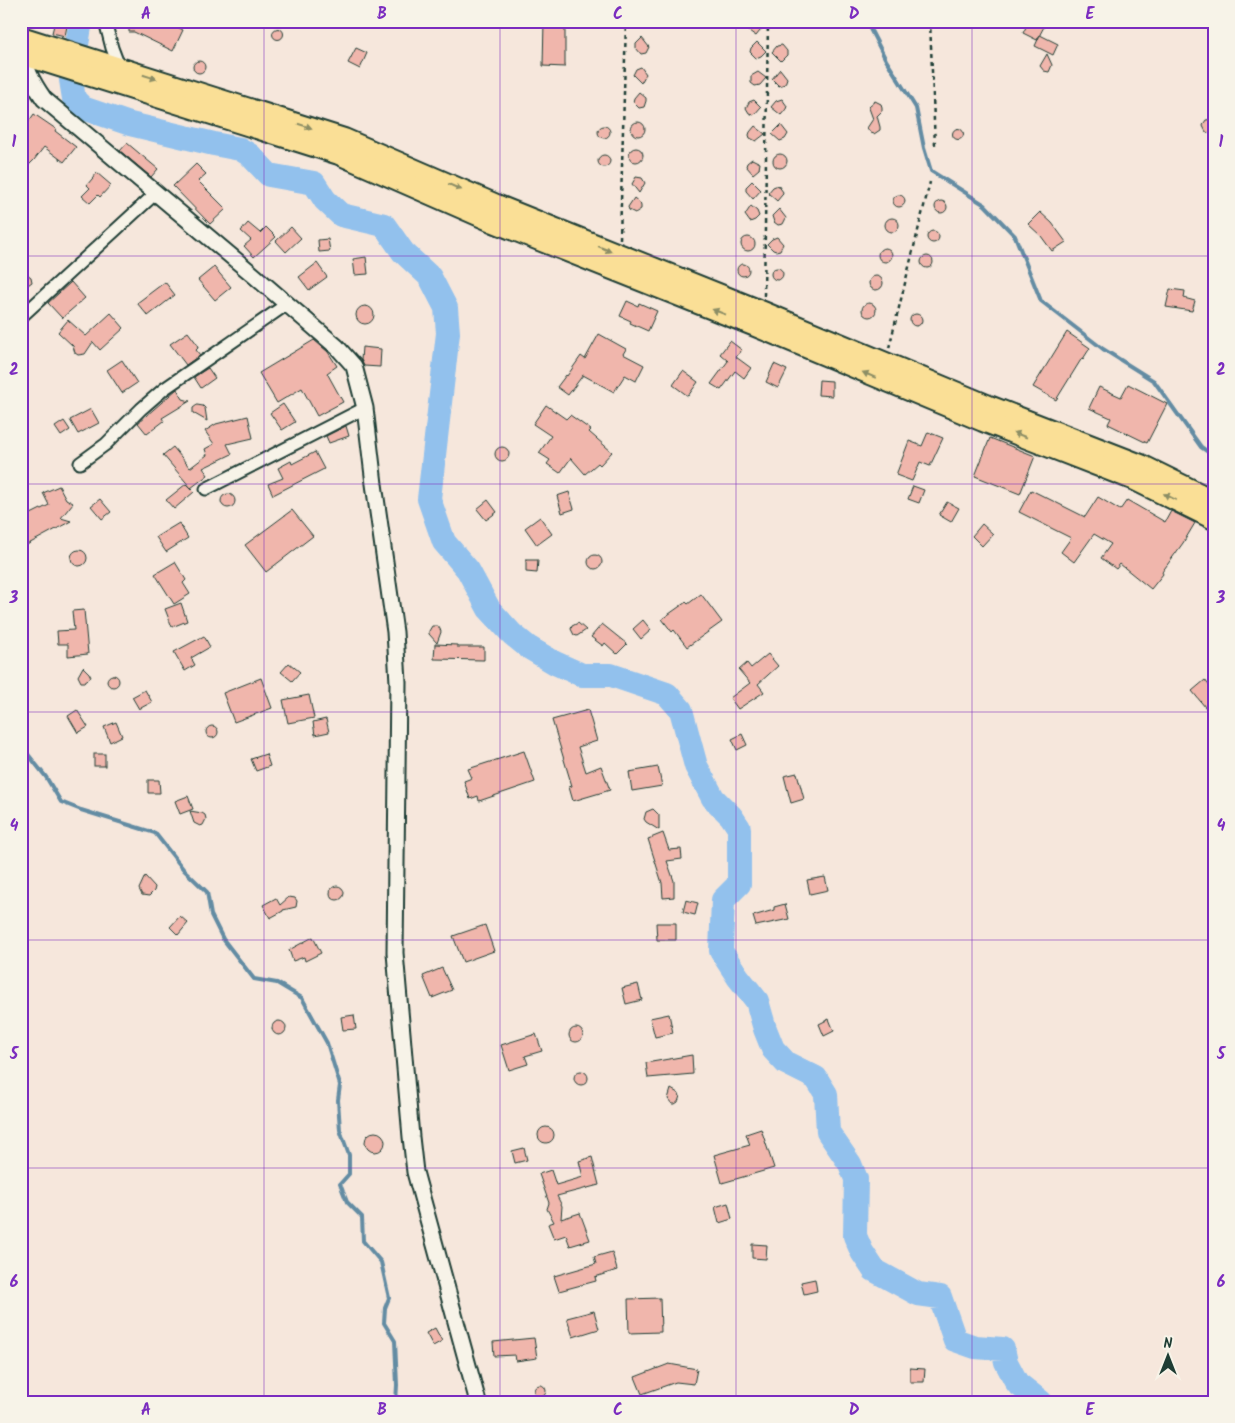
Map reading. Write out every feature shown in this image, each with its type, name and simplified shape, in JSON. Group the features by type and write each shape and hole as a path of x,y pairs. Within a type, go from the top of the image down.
{"highway":[{"path":"23,46 119,76 344,139 500,207 763,312 885,364 1050,438 1214,519"},
{"path":"119,76 339,154 494,222 753,325 983,421 1050,438 1141,465 1214,501"}],"street":[{"path":"105,21 119,76"},
{"path":"23,46 31,80 44,99 288,304 337,347 354,366 365,408 374,484 396,632 398,682 395,953 410,1137 415,1172 478,1402"},
{"path":"21,317 156,193"},
{"path":"80,463 106,444 164,389 288,304"},
{"path":"206,489 365,408"}],"path":[{"path":"620,255 626,21"},
{"path":"763,312 768,21"},
{"path":"930,21 935,146"},
{"path":"885,364 930,182"}],"building":[{"path":"55,21 68,21 65,36 52,33"},
{"path":"129,21 166,21 183,30 173,51 134,32 129,32"},
{"path":"544,21 565,21 565,67 543,66"},
{"path":"751,21 758,21 764,26 756,36 749,31 748,27"},
{"path":"1029,21 1047,21 1037,40 1023,33"},
{"path":"278,28 284,34 278,40 272,34"},
{"path":"1040,35 1058,44 1053,55 1035,46"},
{"path":"642,38 649,47 646,53 641,54 636,48 636,44"},
{"path":"757,42 766,51 756,58 750,52"},
{"path":"782,45 787,51 787,55 781,61 772,52 777,46"},
{"path":"356,48 367,53 360,69 348,63"},
{"path":"1047,54 1052,65 1049,72 1044,71 1040,66"},
{"path":"197,61 201,61 205,67 201,73 197,73 193,69 193,65"},
{"path":"641,67 646,74 641,83 633,75 636,69"},
{"path":"780,69 787,78 785,84 779,86 772,79"},
{"path":"758,72 766,78 760,85 755,86 751,83 751,76"},
{"path":"639,92 646,98 646,101 644,107 639,108 633,102"},
{"path":"782,99 787,106 781,115 771,107 776,101"},
{"path":"754,100 761,107 754,115 749,113 746,108 749,102"},
{"path":"875,101 881,104 882,111 877,116 880,130 874,134 867,128 873,119 869,108"},
{"path":"34,114 56,129 55,131 76,147 64,162 44,147 21,173 21,133"},
{"path":"1214,119 1214,134 1206,132 1203,126 1204,123 1206,120"},
{"path":"638,122 643,124 645,129 643,134 638,136 633,134 631,129 633,124"},
{"path":"781,125 788,134 785,139 780,141 772,134"},
{"path":"606,126 609,127 609,137 602,138 599,137 598,130 599,127"},
{"path":"755,126 765,134 756,141 750,138 749,135"},
{"path":"958,128 964,134 958,140 952,134"},
{"path":"127,143 158,169 151,177 120,151"},
{"path":"636,148 641,150 643,155 641,160 636,162 631,160 629,155 631,150"},
{"path":"780,154 785,156 787,161 785,166 780,168 775,166 773,161 775,156"},
{"path":"606,155 609,156 609,166 602,167 599,166 598,159 599,156"},
{"path":"752,159 760,163 759,169 753,174 746,166"},
{"path":"196,164 206,174 198,181 226,209 210,224 173,186"},
{"path":"97,173 111,185 100,197 98,195 90,203 82,196 90,188 87,185"},
{"path":"636,177 642,178 645,183 639,193 632,184"},
{"path":"752,181 761,190 753,199 746,191 746,187"},
{"path":"778,185 783,192 777,201 768,193 773,187"},
{"path":"901,195 904,196 904,206 897,207 894,206 893,199 894,196"},
{"path":"634,198 641,206 641,209 635,213 629,210 628,207"},
{"path":"943,201 946,202 946,212 939,213 936,212 935,205 936,202"},
{"path":"751,206 757,211 759,216 750,222 745,215"},
{"path":"779,209 786,218 783,224 778,225 774,222 772,216"},
{"path":"1040,212 1052,223 1066,242 1052,251 1041,236 1028,224"},
{"path":"892,218 897,220 899,225 897,230 892,232 887,230 885,225 887,220"},
{"path":"248,223 260,233 266,227 276,237 254,257 244,246 251,240 241,231"},
{"path":"291,227 301,238 286,252 276,241"},
{"path":"935,231 938,232 938,242 931,243 928,242 927,235 928,232"},
{"path":"748,237 753,239 755,244 753,249 748,251 743,249 741,244 743,239"},
{"path":"777,237 783,244 780,250 776,251 767,244"},
{"path":"328,239 330,251 319,252 318,240"},
{"path":"885,248 890,250 892,255 890,260 885,262 880,260 878,255 880,250"},
{"path":"929,256 932,257 932,267 925,268 922,267 921,260 922,257"},
{"path":"366,257 368,274 355,275 353,259"},
{"path":"317,263 327,277 309,290 299,277"},
{"path":"745,264 748,265 748,275 741,276 738,275 737,268 738,265"},
{"path":"214,267 231,287 215,300 198,280"},
{"path":"779,268 782,269 782,279 775,280 772,279 771,272 772,269"},
{"path":"27,274 31,277 32,282 21,290 21,277"},
{"path":"876,276 881,278 883,283 881,288 876,290 871,288 869,283 871,278"},
{"path":"71,282 85,298 62,318 48,303"},
{"path":"165,282 175,295 148,316 137,303"},
{"path":"1170,289 1185,291 1184,298 1195,301 1192,311 1166,307"},
{"path":"627,301 638,306 639,303 657,311 648,331 620,316"},
{"path":"869,303 874,305 876,310 874,315 869,317 864,315 862,310 864,305"},
{"path":"365,306 371,309 374,315 371,321 365,324 359,321 356,315 359,309"},
{"path":"111,313 124,328 100,350 93,342 85,354 78,355 75,353 73,346 58,332 68,320 86,336"},
{"path":"918,314 921,315 921,325 914,326 911,325 910,318 911,315"},
{"path":"188,332 197,344 198,348 196,350 200,355 186,365 170,344"},
{"path":"1067,332 1090,348 1056,400 1033,387"},
{"path":"599,334 626,349 623,354 644,365 636,381 625,375 614,392 583,375 568,395 557,387 581,356 585,359"},
{"path":"314,340 328,352 337,366 327,373 343,402 317,416 302,388 277,403 259,373"},
{"path":"730,341 742,350 736,357 751,368 744,378 735,371 721,390 711,384 728,361 720,354"},
{"path":"362,347 381,349 380,367 364,366 361,360"},
{"path":"122,360 137,383 122,393 107,370"},
{"path":"774,364 787,370 778,388 766,382"},
{"path":"208,368 215,378 201,388 194,377"},
{"path":"683,371 698,382 688,396 673,385"},
{"path":"819,380 832,381 832,396 818,395"},
{"path":"1128,384 1167,404 1147,443 1108,424 1111,418 1089,408 1099,387 1121,397"},
{"path":"177,389 183,399 190,401 162,418 164,421 147,434 138,423"},
{"path":"283,404 295,422 282,430 270,413"},
{"path":"197,405 205,408 207,421 193,413 193,408"},
{"path":"546,405 566,419 570,415 591,430 589,432 612,452 600,465 598,463 585,474 571,458 560,473 547,464 550,460 539,453 551,436 533,424"},
{"path":"91,409 99,423 78,434 70,420"},
{"path":"248,416 253,438 227,444 232,454 203,468 208,475 191,488 163,455 173,447 190,468 207,455 205,449 214,444 205,431 216,424"},
{"path":"64,421 70,430 61,436 55,427"},
{"path":"346,426 349,436 329,443 326,436"},
{"path":"928,432 943,438 930,466 920,462 912,481 896,475 909,441 922,446"},
{"path":"990,438 1035,456 1020,494 975,476"},
{"path":"499,447 505,447 509,454 505,461 499,461 495,457 495,451"},
{"path":"315,452 324,469 273,495 268,484 283,478 278,468 291,461 292,464"},
{"path":"186,484 194,492 174,509 166,500"},
{"path":"59,486 66,499 73,503 61,518 71,521 21,548 21,519 49,505 43,493"},
{"path":"913,486 924,490 919,503 908,499"},
{"path":"1031,490 1085,517 1098,497 1120,510 1127,500 1165,522 1171,511 1195,523 1162,572 1163,574 1151,589 1120,564 1116,569 1101,558 1111,544 1094,534 1074,562 1061,552 1071,538 1019,512"},
{"path":"569,492 574,509 562,513 557,496"},
{"path":"225,494 231,494 235,501 231,508 225,508 221,504 221,498"},
{"path":"100,499 111,512 102,519 91,506"},
{"path":"488,500 497,512 486,520 477,509"},
{"path":"947,502 959,508 951,522 939,515"},
{"path":"292,510 313,536 266,572 245,545"},
{"path":"540,517 552,534 537,545 525,528"},
{"path":"179,523 188,538 166,552 156,537"},
{"path":"982,524 993,534 982,546 972,536"},
{"path":"76,550 82,550 87,555 85,564 76,566 71,561 71,555"},
{"path":"595,555 600,557 602,562 600,567 595,569 590,567 588,562 590,557"},
{"path":"526,560 538,560 537,573 526,572"},
{"path":"175,562 186,580 183,583 190,594 174,604 155,574"},
{"path":"701,594 722,622 687,647 674,630 672,632 662,619"},
{"path":"181,603 187,621 172,627 165,609"},
{"path":"84,610 88,654 68,656 68,644 58,644 57,631 74,630 72,611"},
{"path":"643,620 651,630 641,639 633,629"},
{"path":"578,623 586,630 577,636 574,635 571,629 572,626"},
{"path":"602,624 627,644 617,654 605,643 603,646 591,637"},
{"path":"432,626 438,626 441,632 437,643 429,634"},
{"path":"204,636 210,647 191,658 195,665 185,671 174,652"},
{"path":"435,644 457,645 457,647 484,647 484,660 434,659"},
{"path":"768,654 778,666 758,684 764,692 738,709 730,698 750,683 739,670 747,663 751,668"},
{"path":"289,663 300,672 292,681 281,672"},
{"path":"83,667 91,677 81,682 78,676"},
{"path":"111,675 115,675 119,681 115,687 111,687 107,683 107,679"},
{"path":"261,678 272,708 234,722 223,693"},
{"path":"1205,680 1214,692 1214,718 1192,691"},
{"path":"145,690 152,702 139,709 132,697"},
{"path":"309,695 314,718 288,723 283,700"},
{"path":"77,710 88,727 78,733 68,716"},
{"path":"588,710 597,741 578,747 586,772 601,766 610,790 573,801 569,787 572,786 552,720"},
{"path":"326,719 329,732 315,735 313,722"},
{"path":"116,722 122,736 110,742 104,727"},
{"path":"210,726 214,726 218,732 214,738 210,738 206,734 206,730"},
{"path":"742,734 747,745 737,750 732,739"},
{"path":"524,751 535,782 479,801 478,796 470,799 464,781 472,778 468,769"},
{"path":"94,754 105,754 105,766 94,766"},
{"path":"266,754 270,766 256,771 251,759"},
{"path":"658,767 662,786 632,791 629,772"},
{"path":"797,773 804,799 791,803 784,776"},
{"path":"148,780 159,780 160,793 148,793"},
{"path":"188,796 193,809 180,814 175,801"},
{"path":"653,809 659,815 659,830 644,819 646,812"},
{"path":"190,811 205,815 206,819 203,825 200,826 194,823"},
{"path":"663,833 669,850 681,849 682,859 667,861 674,881 674,897 663,898 662,883 648,839"},
{"path":"145,876 155,887 149,896 142,895 139,889"},
{"path":"825,877 828,890 810,894 807,880"},
{"path":"334,886 340,886 344,893 340,900 334,900 330,896 330,890"},
{"path":"289,897 295,898 297,901 296,907 283,910 270,918 263,905 276,898 280,905"},
{"path":"686,900 698,903 695,915 683,912"},
{"path":"785,904 789,919 756,926 753,916 774,910 774,907"},
{"path":"180,916 188,923 178,935 170,927"},
{"path":"656,923 676,923 676,940 657,940"},
{"path":"485,925 494,951 463,962 453,936"},
{"path":"313,937 321,953 305,961 304,957 293,961 289,950"},
{"path":"442,968 452,990 432,998 423,976"},
{"path":"638,984 642,1000 626,1004 622,988"},
{"path":"669,1014 673,1033 655,1037 650,1018"},
{"path":"354,1015 356,1029 343,1030 341,1017"},
{"path":"829,1019 834,1031 824,1036 819,1024"},
{"path":"279,1021 284,1023 286,1028 284,1033 279,1035 274,1033 272,1028 274,1023"},
{"path":"573,1028 579,1028 583,1035 579,1042 573,1042 569,1038 569,1032"},
{"path":"536,1034 542,1051 525,1056 528,1064 509,1070 501,1045"},
{"path":"692,1055 693,1074 648,1078 646,1063"},
{"path":"578,1071 584,1071 588,1078 584,1085 578,1085 574,1081 574,1075"},
{"path":"671,1089 680,1096 675,1104 672,1104 668,1099"},
{"path":"546,1127 554,1135 546,1143 538,1135"},
{"path":"761,1129 774,1168 722,1183 714,1155 750,1145 746,1134"},
{"path":"375,1132 382,1135 385,1142 382,1149 375,1152 368,1149 365,1142 368,1135"},
{"path":"524,1148 527,1160 515,1163 512,1151"},
{"path":"592,1157 599,1185 557,1196 562,1206 561,1219 580,1213 590,1240 570,1246 566,1235 554,1239 548,1224 554,1222 547,1209 549,1203 539,1174 551,1170 556,1185 583,1177 579,1161"},
{"path":"728,1203 732,1219 719,1223 715,1207"},
{"path":"752,1244 767,1245 766,1259 752,1258"},
{"path":"612,1252 617,1270 595,1277 596,1281 559,1291 554,1276 596,1264 594,1257"},
{"path":"815,1279 817,1291 804,1294 801,1282"},
{"path":"660,1298 661,1332 629,1333 628,1299"},
{"path":"594,1311 599,1329 573,1337 567,1318"},
{"path":"435,1328 442,1341 433,1346 426,1333"},
{"path":"534,1338 537,1358 516,1361 515,1355 494,1356 493,1342"},
{"path":"669,1364 697,1369 694,1384 676,1382 642,1394 635,1377"},
{"path":"910,1368 925,1369 924,1382 910,1382"},
{"path":"538,1385 542,1385 546,1391 542,1397 538,1397 534,1393 534,1389"}],"waterway":[{"path":"81,21 71,80 74,99 83,108 130,124 240,149 250,155 269,175 314,183 325,200 341,215 384,225 403,252 430,277 446,308 448,333 429,499 444,542 468,570 489,609 512,634 528,647 555,663 582,675 611,675 667,694 681,710 696,766 713,798 731,816 739,828 739,884 723,900 721,951 757,1001 773,1049 786,1063 816,1078 826,1094 828,1132 850,1164 856,1179 855,1236 862,1252 874,1270 918,1294 940,1297 955,1340 975,1347 1003,1349 1006,1362 1017,1383 1041,1402"},
{"path":"866,21 886,60 916,108 931,171 985,205 1015,236 1041,301 1103,349 1154,381 1201,447 1214,456"},
{"path":"21,734 27,753 46,777 61,802 155,833 184,870 207,892 211,915 223,939 254,979 277,983 302,998 327,1043 340,1085 338,1100 340,1130 349,1155 349,1174 340,1184 347,1202 362,1217 363,1241 381,1262 389,1298 385,1308 384,1323 395,1341 396,1402"}]}
